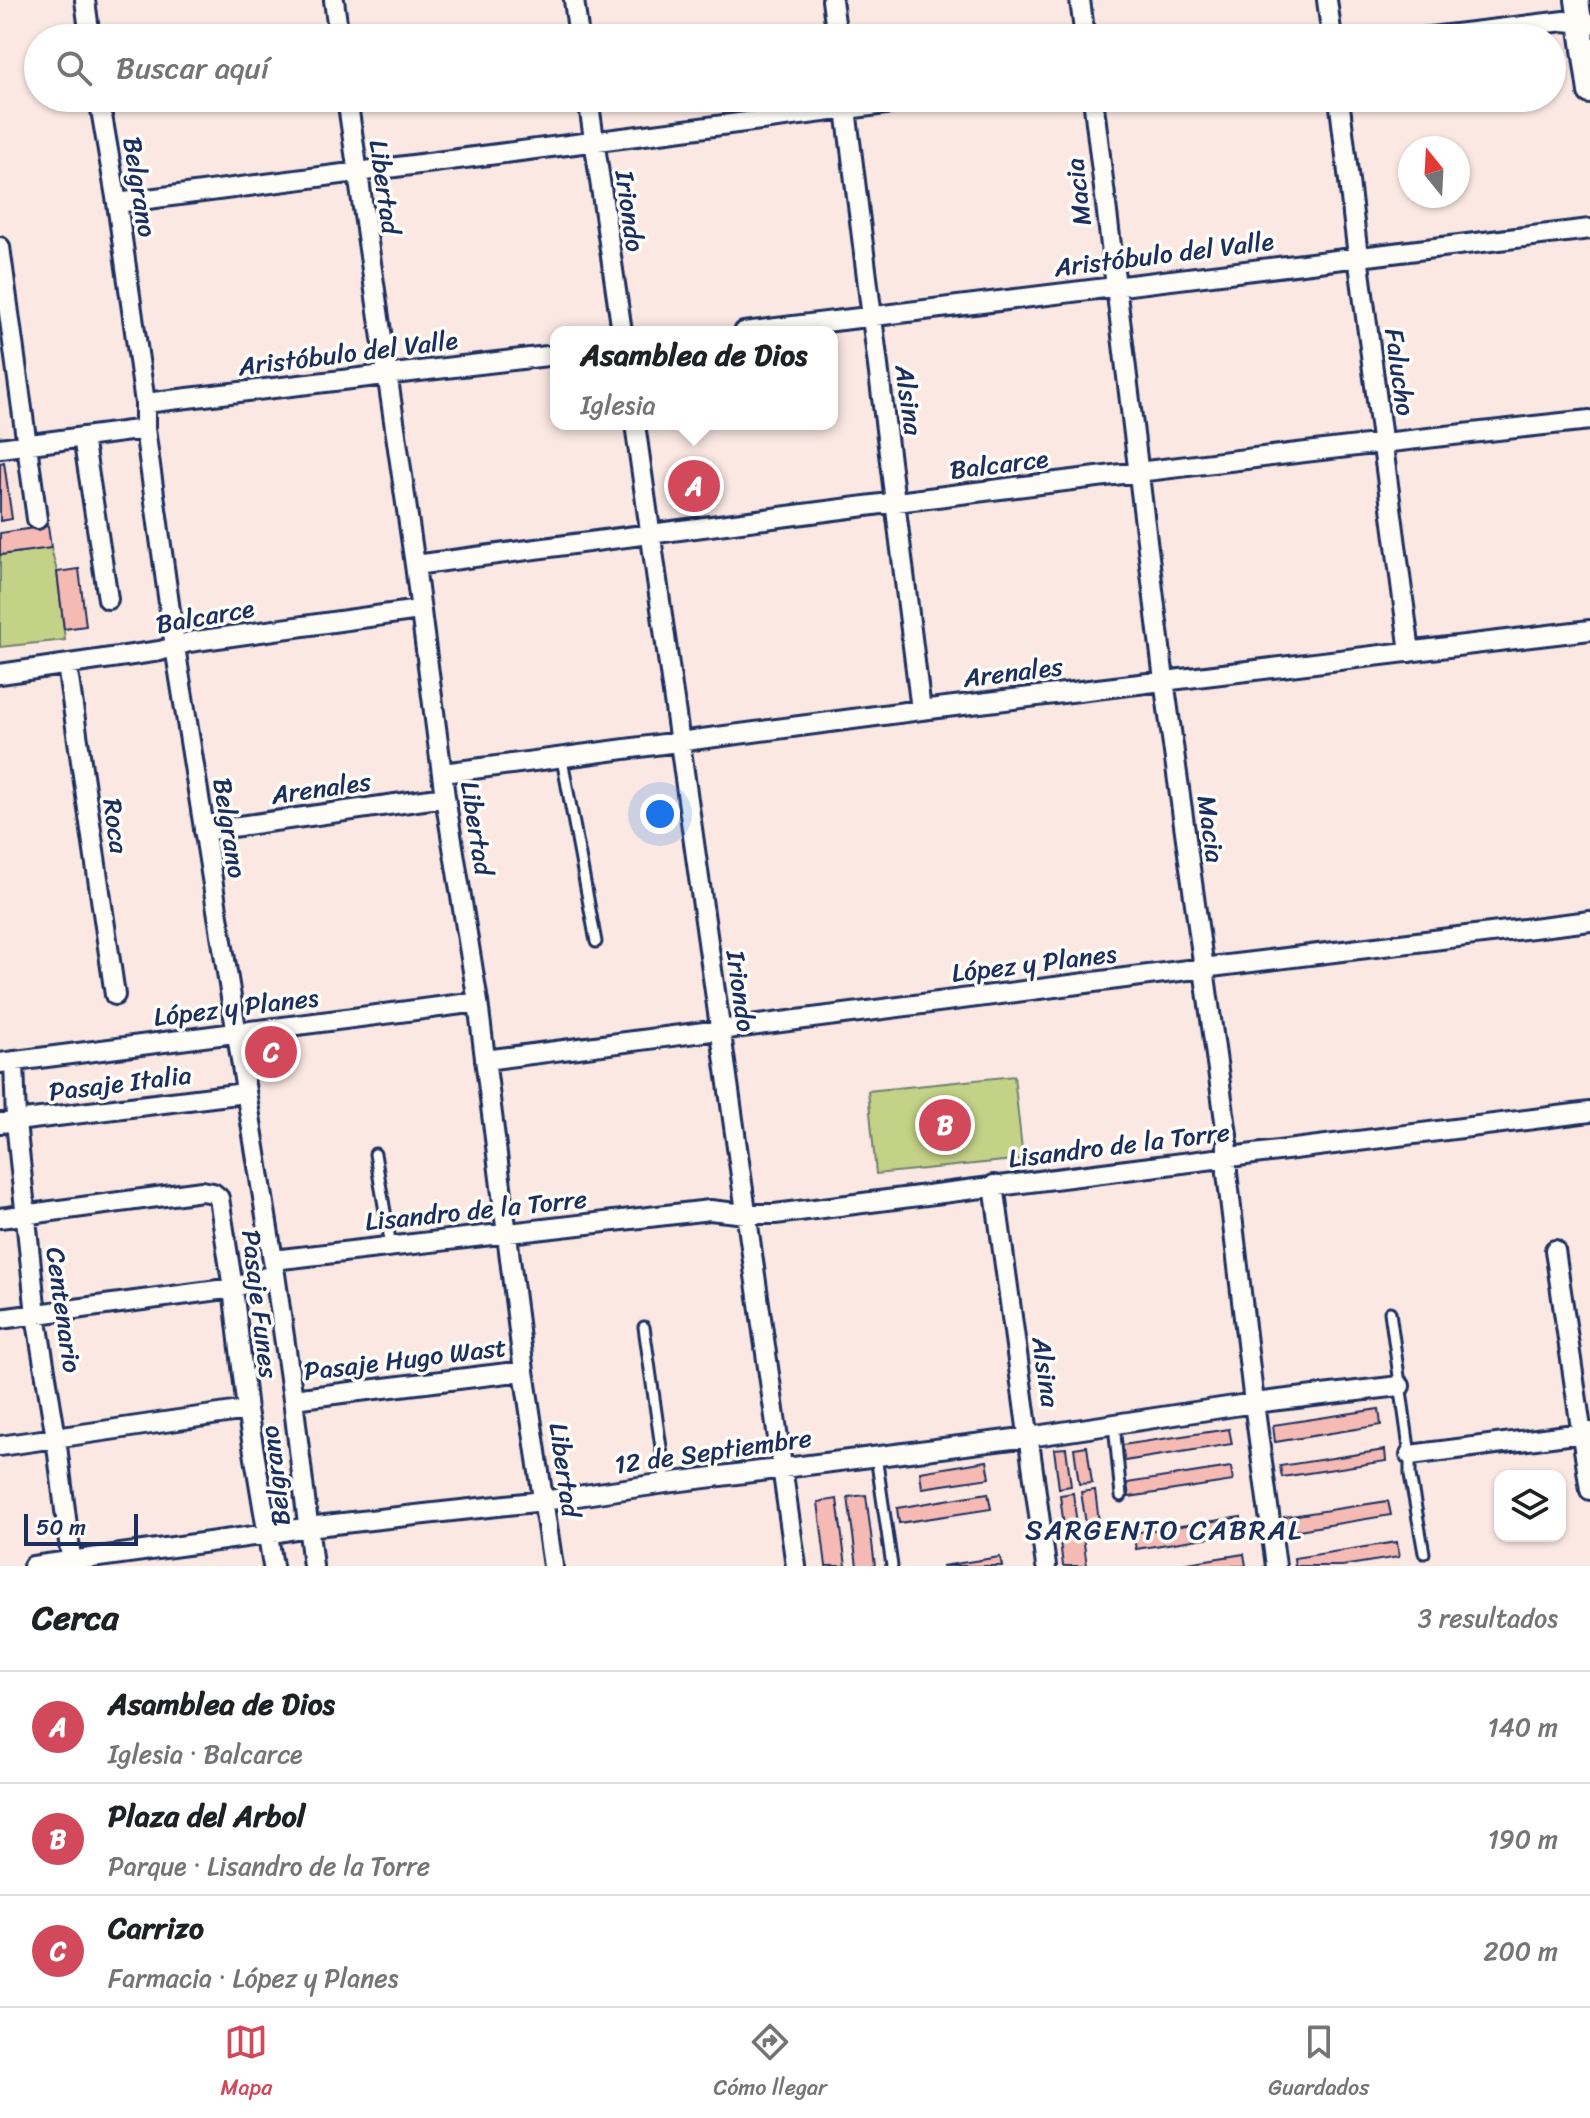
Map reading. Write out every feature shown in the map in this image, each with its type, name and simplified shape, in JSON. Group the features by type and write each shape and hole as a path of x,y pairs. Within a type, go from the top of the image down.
{"street":[{"path":"85,0 88,24"},
{"path":"334,0 337,24"},
{"path":"574,0 577,24"},
{"path":"832,0 835,24"},
{"path":"1080,0 1083,24"},
{"path":"1327,0 1330,24"},
{"path":"1539,24 1582,15 1590,92"},
{"name":"Belgrano","path":"101,112 145,403 145,429 175,647 274,1267 313,1566"},
{"name":"Libertad","path":"349,112 415,565 445,797 478,1002 524,1371 553,1566"},
{"name":"Iriondo","path":"590,112 621,326"},
{"path":"117,203 594,142 792,112"},
{"name":"Alsina","path":"846,112 921,710"},
{"name":"Macia","path":"1095,112 1164,680 1227,1135 1227,1159 1254,1403 1276,1566"},
{"name":"Falucho","path":"1341,112 1410,652"},
{"name":"Aristóbulo del Valle","path":"792,326 1590,229"},
{"path":"0,247 37,519"},
{"name":"Aristóbulo del Valle","path":"145,403 550,356"},
{"name":"Balcarce","path":"415,565 1139,472 1590,420"},
{"path":"0,448 145,429"},
{"name":"Iriondo","path":"636,430 796,1566"},
{"path":"83,437 108,599"},
{"name":"Balcarce","path":"0,674 160,651 189,642 419,610"},
{"name":"Arenales","path":"443,773 921,710 1590,630"},
{"name":"Roca","path":"67,665 115,995"},
{"name":"Arenales","path":"204,831 445,797"},
{"name":"López y Planes","path":"485,1060 1590,921"},
{"name":"López y Planes","path":"7,1062 478,1002"},
{"name":"Centenario","path":"7,1062 8,1122 25,1215 36,1315 72,1563"},
{"name":"Pasaje Italia","path":"8,1122 245,1093"},
{"name":"Lisandro de la Torre","path":"0,1319 233,1288 274,1267 391,1246 710,1210 775,1214 1590,1112"},
{"name":"Alsina","path":"994,1185 1046,1566"},
{"name":"Pasaje Funes","path":"25,1215 202,1191 219,1198 247,1410 273,1566"},
{"path":"0,1218 25,1215"},
{"path":"1555,1250 1586,1432 1590,1490"},
{"name":"Pasaje Hugo Wast","path":"293,1399 524,1371"},
{"name":"12 de Septiembre","path":"33,1566 72,1563 307,1527 543,1501 1029,1437 1254,1403 1400,1386"},
{"path":"0,1446 247,1410"},
{"path":"1410,1455 1586,1432"}],"lane":[{"path":"562,759 596,942"},
{"path":"375,1154 391,1246"},
{"path":"1390,1312 1410,1455 1410,1475 1424,1553"},
{"path":"644,1327 666,1483"},
{"path":"1114,1424 1121,1496"},
{"path":"876,1456 892,1566"}],"green space":[{"path":"51,548 65,640 0,647 0,555"},
{"path":"1014,1076 1023,1159 876,1174 868,1091"}],"building":[{"path":"4,462 12,519 0,521 0,463"},
{"path":"48,526 51,548 0,555 0,533"},
{"path":"79,569 86,626 64,629 57,572"},
{"path":"1379,1409 1381,1425 1275,1442 1273,1425"},
{"path":"1229,1429 1232,1444 1124,1461 1122,1445"},
{"path":"1087,1446 1092,1483 1079,1484 1074,1448"},
{"path":"1066,1448 1071,1486 1059,1488 1054,1449"},
{"path":"1385,1450 1386,1461 1282,1477 1280,1466"},
{"path":"987,1461 990,1478 922,1488 920,1472"},
{"path":"1231,1467 1233,1481 1129,1497 1127,1483"},
{"path":"1095,1490 1099,1522 1086,1524 1081,1492"},
{"path":"988,1493 991,1509 899,1523 897,1508"},
{"path":"1073,1493 1077,1525 1064,1527 1060,1495"},
{"path":"866,1495 875,1566 857,1566 848,1497"},
{"path":"837,1499 846,1566 826,1566 818,1502"},
{"path":"1388,1501 1391,1515 1286,1532 1284,1517"},
{"path":"1241,1517 1243,1532 1136,1549 1133,1533"},
{"path":"1082,1529 1087,1566 1063,1566 1059,1532"},
{"path":"1397,1542 1399,1557 1342,1566 1295,1566 1294,1558"},
{"path":"1244,1554 1246,1566 1169,1566"},
{"path":"1000,1557 1002,1566 942,1566"}],"place":[{"name":"Asamblea de Dios","path":"694,486"},
{"name":"Carrizo","path":"271,1052"},
{"name":"Plaza del Arbol","path":"945,1125"}],"district":[{"name":"SARGENTO CABRAL","path":"1164,1529"}]}
